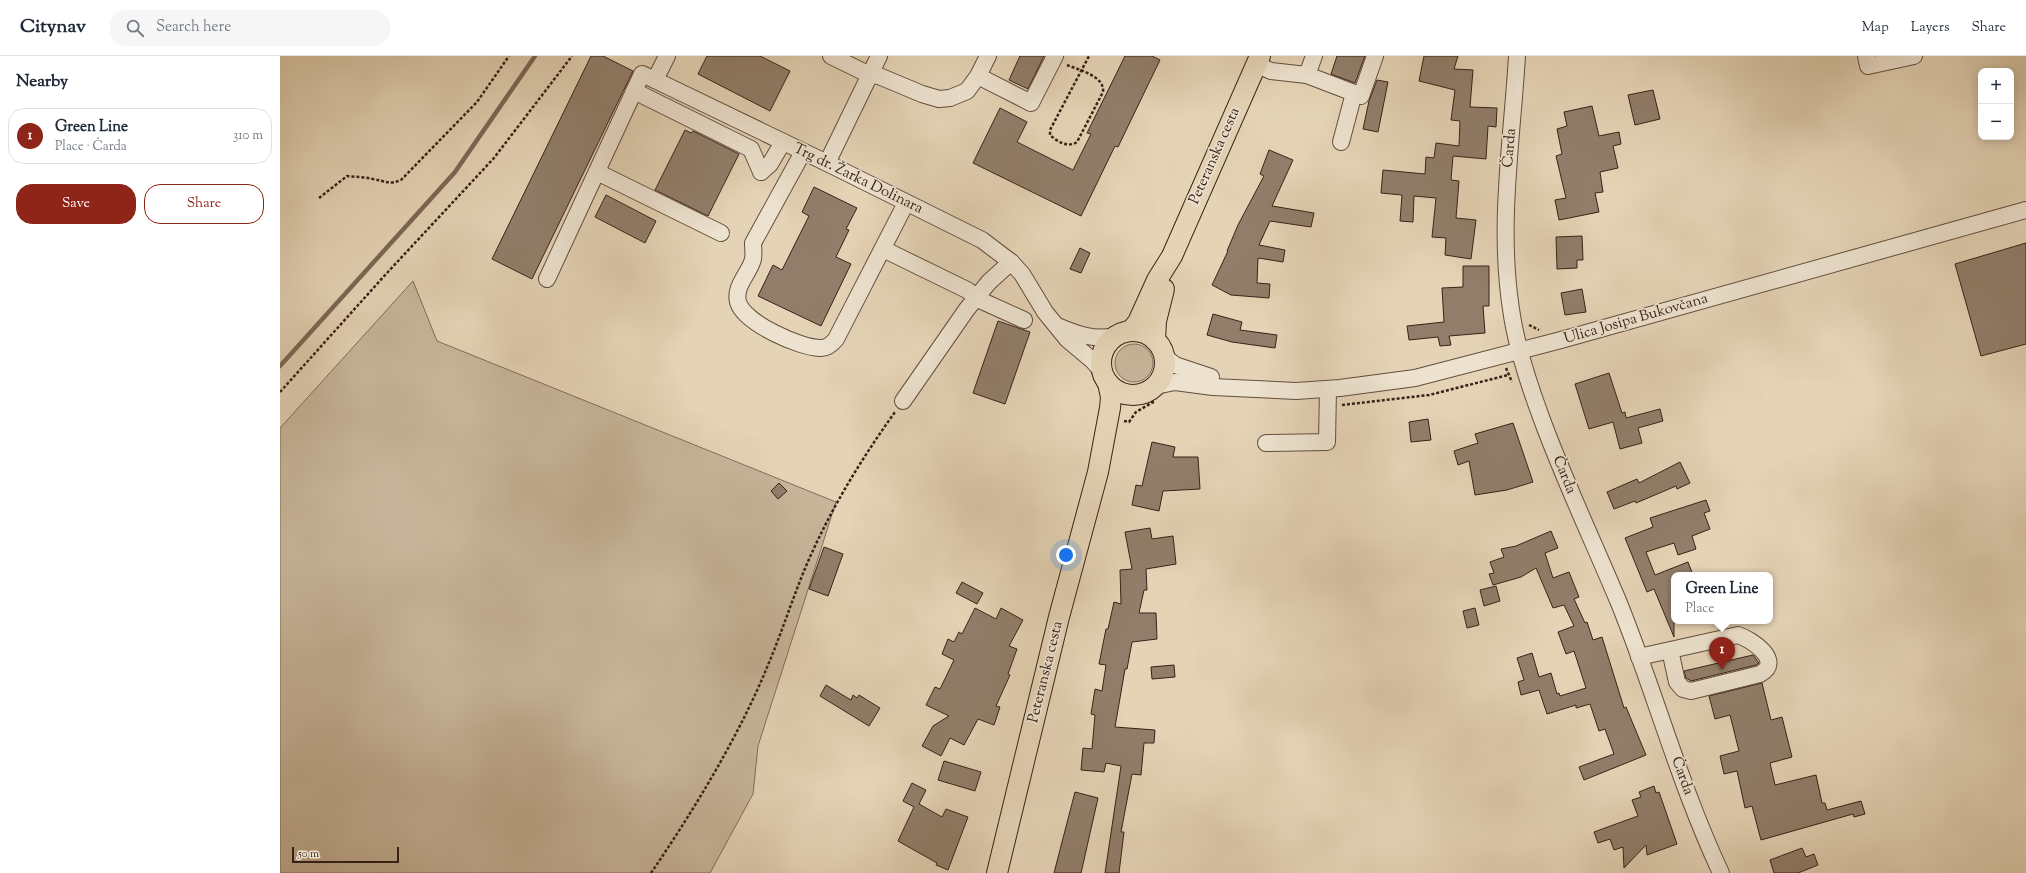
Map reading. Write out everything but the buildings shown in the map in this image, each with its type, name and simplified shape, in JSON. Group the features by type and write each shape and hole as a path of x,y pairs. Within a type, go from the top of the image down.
{"main road":[{"name":"Peteranska cesta","path":"1123,334 1138,322 1157,280 1172,256 1258,60"},
{"name":"Peteranska cesta","path":"1155,340 1159,308 1172,256"},
{"path":"1123,334 1147,334 1155,340 1165,357 1165,368 1162,378 1148,390 1123,393 1105,377 1101,361 1103,352 1108,343 1123,334"},
{"name":"Peteranska cesta","path":"998,873 1061,609 1098,472 1111,397 1105,377"},
{"name":"Peteranska cesta","path":"1098,472 1109,450 1120,420 1130,403 1148,390"}],"street":[{"path":"547,279 642,74 655,80 667,56"},
{"path":"831,56 870,75 879,76 922,94 939,99 959,96 967,91 978,76 988,56"},
{"path":"827,163 879,56"},
{"path":"1307,75 1314,56"},
{"path":"1258,60 1271,71 1307,75 1361,96 1375,56"},
{"name":"Čarda","path":"1517,56 1505,220 1505,260 1513,319 1520,350 1528,380 1548,435 1639,657 1691,801 1721,873"},
{"path":"1867,61 1914,56"},
{"path":"978,76 1030,103 1054,57"},
{"name":"Trg dr. Žarka Dolinara","path":"655,80 783,142 799,158 827,163 982,240 1011,262 1022,274 1037,302 1055,325 1067,339 1092,360 1105,377"},
{"path":"634,91 751,149 761,172"},
{"path":"1341,142 1354,94"},
{"path":"761,172 770,164 783,142"},
{"path":"761,172 774,171 799,158"},
{"path":"799,158 754,243 753,260 741,283 738,297 740,307 746,316 770,330 806,346 822,348 827,347 836,339 906,203"},
{"path":"597,172 721,233"},
{"name":"Ulica Josipa Bukovčana","path":"1148,390 1175,382 1213,387 1239,387 1296,391 1328,389 1415,378 1550,343 2026,210"},
{"path":"883,249 1024,320"},
{"path":"903,401 976,297 989,282 1011,262"},
{"name":"Trg dr. Žarka Dolinara","path":"1055,325 1081,336 1094,339 1123,334"},
{"name":"Ulica Josipa Bukovčana","path":"1165,357 1175,365 1192,372 1217,378 1239,387"},
{"path":"1266,443 1327,442 1328,389"},
{"path":"1639,657 1670,650 1738,635 1754,642 1762,651 1768,662 1764,672 1690,690 1683,689 1677,682 1670,650"}],"path":[{"path":"319,198 347,176 375,179 386,184 401,180 477,102 508,56"},
{"path":"280,392 386,274 494,158 572,56"},
{"path":"1054,57 1081,71 1101,82 1103,86 1102,92 1077,142 1072,145 1068,145 1054,139 1050,135 1050,130 1081,71 1088,56"},
{"path":"1513,319 1522,317 1530,327 1540,330 1546,329 1550,343"},
{"path":"1508,375 1513,385"},
{"path":"651,873 684,825 739,725 768,666 815,545 843,490 903,401"}],"shaded area":[{"path":"413,281 437,341 836,502 758,746 753,794 710,873 280,873 280,428"},
{"path":"1130,344 1138,344 1148,349 1152,356 1152,370 1148,377 1138,382 1130,382 1120,377 1118,374 1115,367 1115,359 1120,349 1123,347"}],"waterway":[{"path":"280,366 455,172 535,56"}],"place":[{"name":"Green Line","path":"1722,670"}]}
